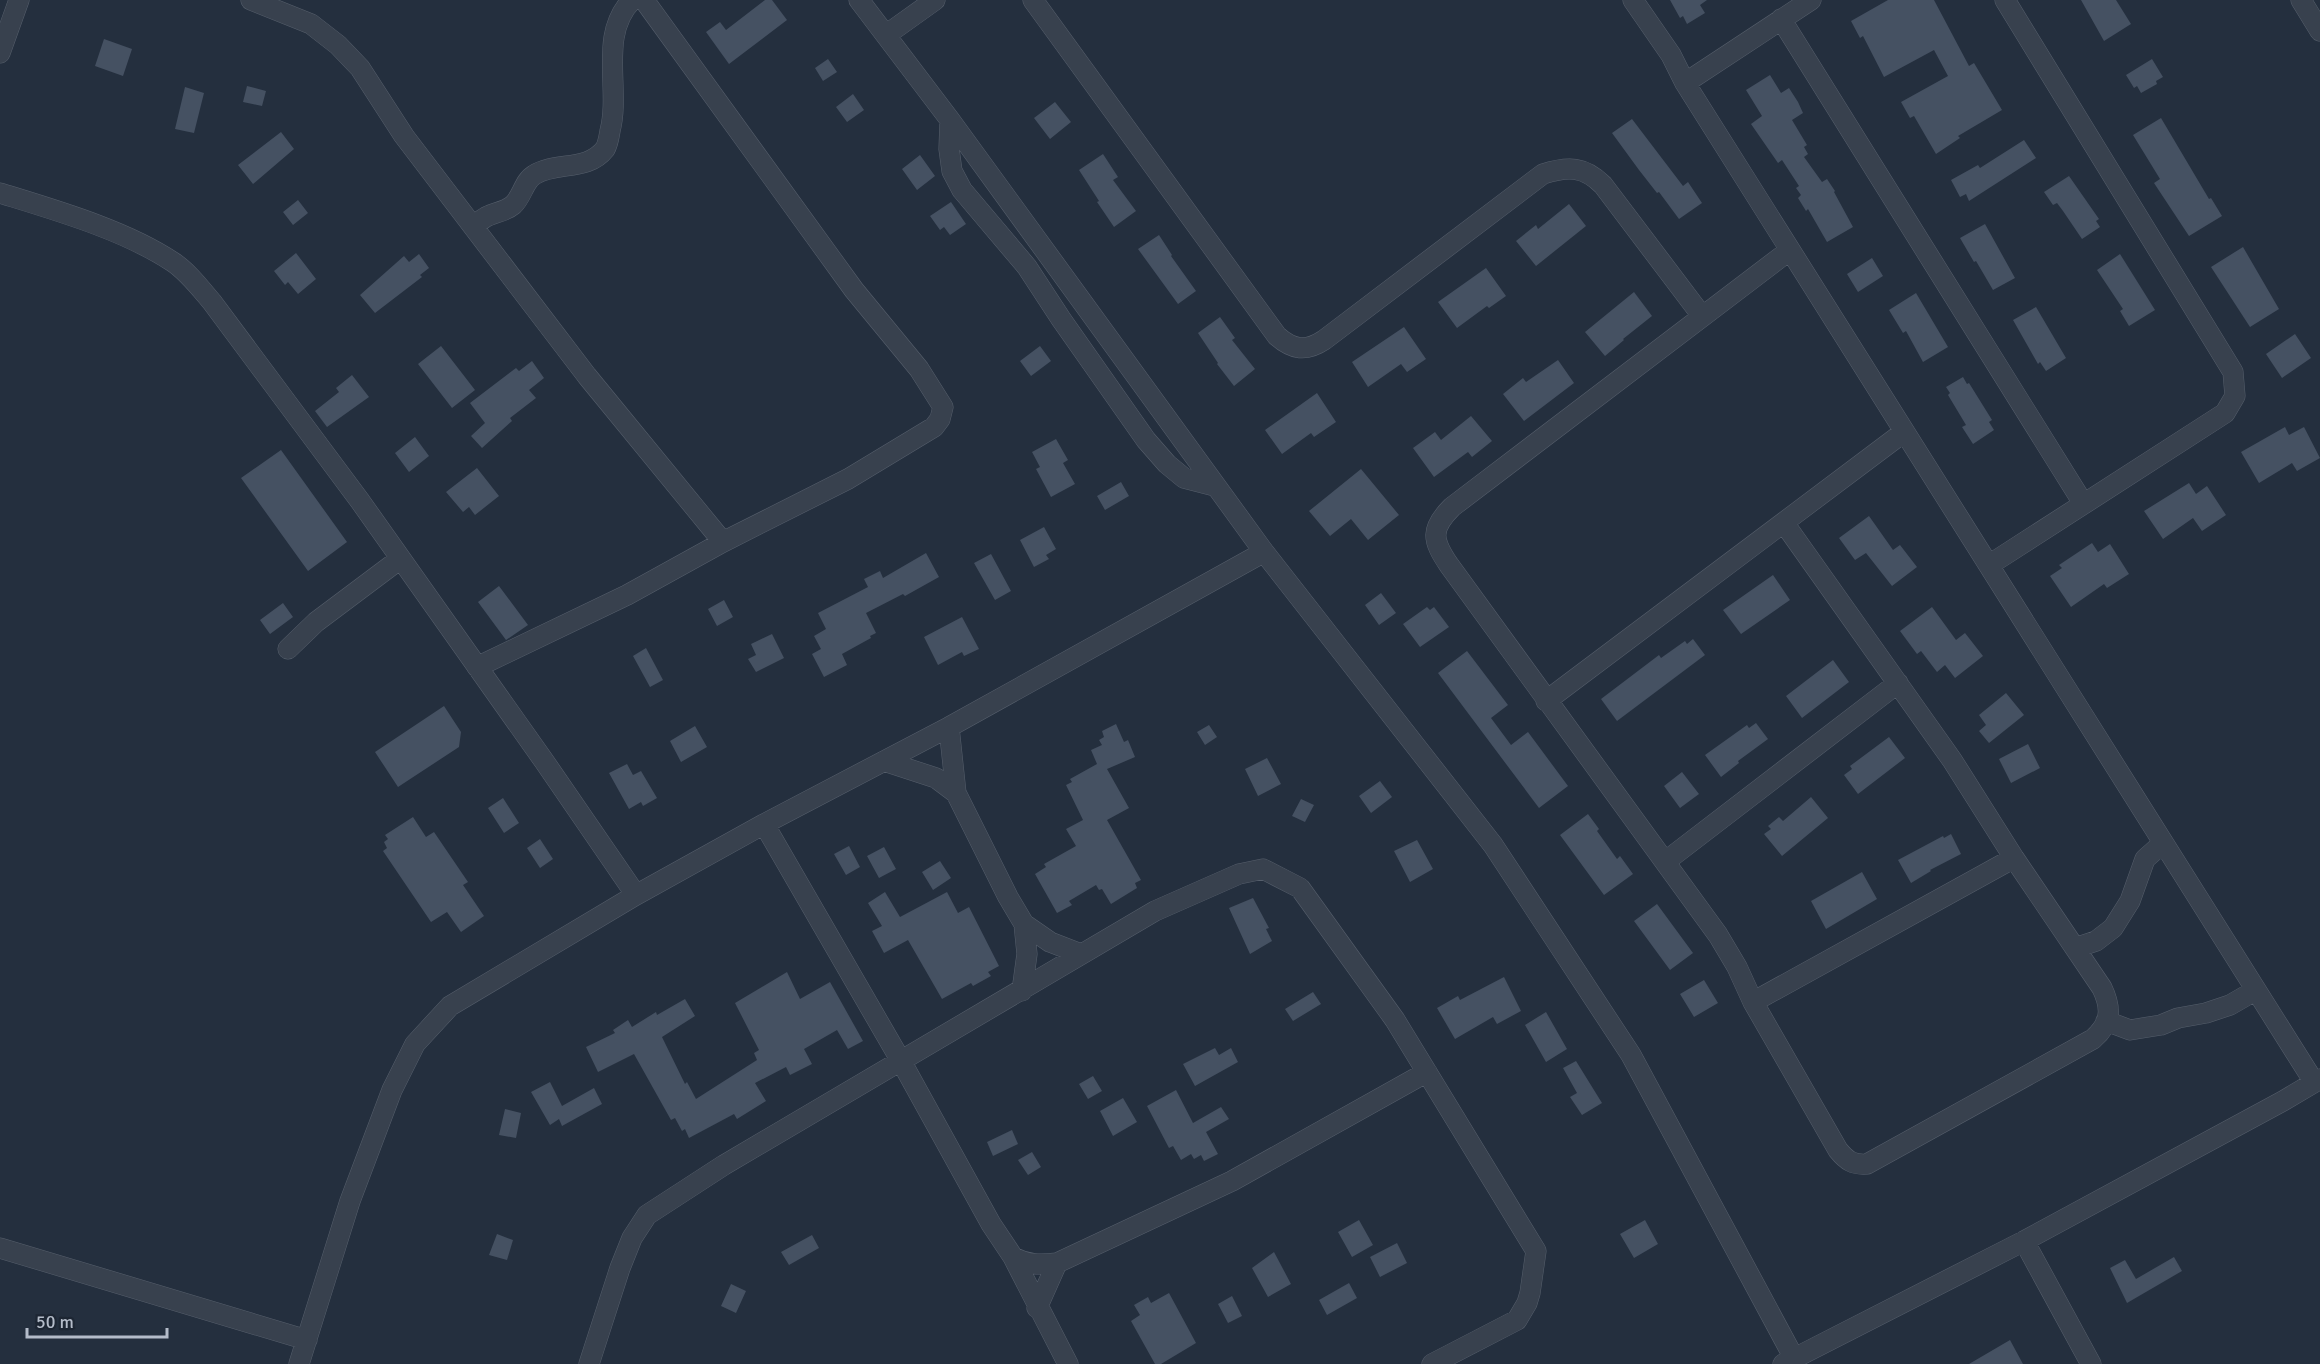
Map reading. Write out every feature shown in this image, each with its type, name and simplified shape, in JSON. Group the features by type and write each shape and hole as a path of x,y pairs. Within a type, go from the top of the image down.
{"street":[{"path":"0,53 19,0"},
{"path":"251,0 310,24 338,45 360,68 404,136 587,376 723,542"},
{"path":"473,226 487,216 512,206 533,175 593,160 606,147 614,110 612,57 615,27 632,0"},
{"path":"477,667 627,595 723,542 848,479 934,427 940,419 943,407 919,369 854,290 644,0"},
{"path":"859,0 950,120 1264,552 1493,845 1630,1055 1788,1361 2024,1241 2283,1101 2317,1080 2256,990 1685,83 1671,55 1633,0"},
{"path":"886,35 935,0"},
{"path":"1033,0 1277,336 1296,348 1305,349 1324,340 1543,174 1558,169 1581,170 1592,174 1603,185 1702,316"},
{"path":"1685,83 1811,0"},
{"path":"1989,565 2225,413 2235,396 2233,372 2005,0"},
{"path":"2301,0 2320,31"},
{"path":"1781,19 2083,503"},
{"path":"950,120 949,149 952,171 962,190 1027,267 1146,440 1167,464 1184,478 1215,486"},
{"path":"0,193 128,238 174,263 212,302 360,501 636,895"},
{"path":"1784,523 1952,760 2014,858 2102,988 2108,1001 2109,1010 2106,1022 2102,1031 2093,1039 1867,1164 1854,1164 1845,1159 1838,1150 1753,1002 1733,959 1666,861 1546,701 1449,565 1435,541 1436,530 1441,518 1452,507 1790,250"},
{"path":"1099,372 1123,357"},
{"path":"1546,701 1904,432"},
{"path":"299,1364 350,1201 392,1090 415,1044 450,1006 636,895 764,824 949,727 1264,552"},
{"path":"288,649 316,622 400,559"},
{"path":"1666,861 1898,683"},
{"path":"949,727 956,793 989,863 1024,924 1027,954 1022,991"},
{"path":"884,761 936,778 956,793"},
{"path":"764,824 901,1061 991,1224 1013,1257 1037,1308 1068,1364"},
{"path":"2075,948 2096,941 2113,928 2130,901 2145,859 2163,843"},
{"path":"1753,1002 2014,858"},
{"path":"589,1364 620,1268 632,1238 648,1215 724,1165 1155,912 1239,874 1263,869 1300,888 1395,1020 1536,1251 1527,1303 1517,1320 1432,1364"},
{"path":"1024,924 1050,942 1081,954"},
{"path":"2106,1022 2130,1030 2161,1025 2178,1018 2206,1013 2230,1005 2256,990"},
{"path":"1013,1257 1037,1265 1057,1263 1232,1181 1427,1072"},
{"path":"2024,1241 2089,1363"},
{"path":"0,1248 307,1340"},
{"path":"1037,1308 1057,1263"}],"building":[{"path":"765,0 772,0 787,20 729,64 706,32 720,22 726,30"},
{"path":"1670,0 1707,0 1700,5 1705,13 1687,24 1683,16 1680,18"},
{"path":"1888,0 1934,0 1969,66 1974,63 2002,110 1958,136 1960,138 1936,154 1914,116 1910,118 1901,102 1948,76 1934,50 1884,77 1863,36 1860,38 1851,21"},
{"path":"2081,0 2116,0 2131,24 2104,41"},
{"path":"104,39 132,49 123,76 95,66"},
{"path":"828,59 837,72 823,81 815,68"},
{"path":"2152,59 2163,77 2156,81 2157,84 2141,93 2137,86 2134,88 2126,75"},
{"path":"1770,75 1781,93 1789,88 1798,102 1803,113 1792,120 1807,145 1804,147 1808,154 1804,157 1822,182 1827,179 1853,227 1827,242 1808,209 1806,211 1798,198 1801,195 1796,188 1799,186 1782,160 1778,163 1751,124 1762,116 1746,90"},
{"path":"247,86 266,91 262,106 243,102"},
{"path":"185,87 204,93 194,133 175,129"},
{"path":"853,94 864,110 847,122 836,107"},
{"path":"1055,102 1071,122 1050,139 1034,118"},
{"path":"2161,118 2209,199 2211,198 2222,216 2189,236 2154,183 2160,179 2133,135"},
{"path":"1632,119 1683,186 1688,182 1702,203 1679,219 1612,133"},
{"path":"281,132 294,149 253,184 238,165"},
{"path":"2024,140 2036,158 1969,201 1966,194 1960,197 1951,180 1978,165 1980,168"},
{"path":"1103,154 1118,177 1113,180 1136,211 1114,227 1079,170"},
{"path":"920,155 935,176 917,190 902,169"},
{"path":"2069,176 2099,219 2096,221 2100,227 2082,239 2057,203 2053,205 2044,192"},
{"path":"298,200 308,213 293,225 283,212"},
{"path":"951,202 966,224 950,235 944,227 940,230 930,216"},
{"path":"1569,204 1586,226 1536,266 1516,241 1536,225 1538,229"},
{"path":"1985,224 2015,278 1993,290 1960,238"},
{"path":"1159,235 1196,291 1178,304 1138,249"},
{"path":"2243,247 2279,309 2250,327 2211,267"},
{"path":"296,253 316,279 298,294 288,282 285,285 274,271"},
{"path":"419,254 429,268 420,275 422,277 375,313 360,295 404,256 409,262"},
{"path":"2120,254 2155,310 2129,326 2120,311 2123,309 2097,270"},
{"path":"1872,258 1883,276 1858,292 1847,274"},
{"path":"1486,268 1506,296 1489,308 1487,306 1457,328 1438,302"},
{"path":"1634,292 1652,316 1605,356 1585,332"},
{"path":"1916,293 1948,347 1923,362 1906,331 1903,333 1889,310"},
{"path":"2036,307 2066,358 2046,371 2040,362 2038,364 2013,320"},
{"path":"1220,317 1235,338 1232,340 1255,369 1234,386 1198,333"},
{"path":"1404,327 1426,359 1407,372 1401,364 1368,387 1352,362"},
{"path":"2295,334 2311,358 2282,378 2266,354"},
{"path":"441,346 475,390 452,408 418,364"},
{"path":"1040,346 1051,361 1031,376 1020,361"},
{"path":"1558,360 1574,383 1524,421 1503,394 1523,378 1526,382"},
{"path":"532,361 544,378 529,390 536,398 510,418 512,421 482,448 471,436 485,423 470,403 516,368 519,371"},
{"path":"352,375 369,397 327,427 315,411 339,392 336,388"},
{"path":"1963,377 1992,420 1989,422 1994,430 1973,444 1962,427 1966,425 1948,395 1950,393 1946,387"},
{"path":"1317,393 1336,422 1314,437 1311,433 1282,454 1265,430"},
{"path":"1471,416 1492,441 1472,457 1468,452 1434,477 1413,448 1435,432 1441,440"},
{"path":"2285,427 2289,435 2304,427 2320,458 2297,471 2292,463 2259,483 2241,452"},
{"path":"415,437 429,456 409,472 395,453"},
{"path":"1056,439 1068,460 1063,463 1075,484 1051,497 1036,469 1040,467 1032,452"},
{"path":"281,450 347,542 308,571 241,478"},
{"path":"477,468 499,496 475,515 469,507 463,512 446,492"},
{"path":"1361,469 1399,515 1368,540 1351,519 1330,536 1309,511"},
{"path":"1121,482 1129,496 1105,510 1097,496"},
{"path":"2189,483 2196,494 2207,486 2226,515 2202,531 2193,518 2163,539 2144,511"},
{"path":"1869,516 1893,550 1900,545 1917,567 1892,586 1866,553 1855,560 1839,538"},
{"path":"1044,527 1056,549 1046,555 1049,559 1034,567 1020,540"},
{"path":"2092,543 2098,552 2110,544 2129,574 2107,588 2104,584 2071,607 2050,576 2062,568 2059,565"},
{"path":"926,553 939,577 905,596 903,594 866,613 876,633 842,654 847,665 824,677 812,654 821,649 814,636 826,629 818,613 868,587 864,579 880,571 883,578"},
{"path":"991,554 1011,591 995,600 974,563"},
{"path":"1773,575 1790,600 1741,634 1723,610"},
{"path":"499,586 528,625 506,640 478,602"},
{"path":"1381,593 1396,613 1379,625 1365,605"},
{"path":"724,600 733,617 717,626 708,609"},
{"path":"283,603 293,617 270,634 260,620"},
{"path":"1427,607 1430,610 1434,607 1449,627 1420,647 1403,624"},
{"path":"1932,607 1956,640 1965,633 1983,656 1955,678 1945,665 1937,672 1921,651 1917,654 1900,631"},
{"path":"962,617 979,649 964,656 962,652 938,665 924,637"},
{"path":"772,634 784,658 756,672 748,659 756,655 751,644"},
{"path":"1693,639 1705,655 1617,721 1601,699 1659,655 1661,658 1685,641 1687,644"},
{"path":"646,648 663,680 650,687 633,656"},
{"path":"1467,651 1508,705 1491,718 1511,745 1528,732 1568,786 1539,808 1438,673"},
{"path":"1833,660 1849,682 1802,718 1786,696"},
{"path":"2006,693 2024,715 1989,743 1979,731 1986,725 1979,715"},
{"path":"444,706 461,732 459,747 398,787 375,752"},
{"path":"1756,723 1768,739 1721,777 1705,755 1747,725 1749,728"},
{"path":"1116,724 1124,742 1128,740 1135,757 1107,769 1129,808 1107,820 1141,880 1135,883 1137,888 1111,904 1102,889 1099,890 1096,885 1069,901 1072,905 1057,913 1035,874 1046,867 1044,864 1076,846 1066,829 1083,820 1066,785 1072,782 1070,779 1097,764 1091,750 1102,745 1099,740 1104,737 1102,731"},
{"path":"1209,725 1217,737 1205,745 1197,732"},
{"path":"695,726 707,747 681,762 670,741"},
{"path":"1889,737 1905,758 1858,794 1844,775 1852,769 1850,766"},
{"path":"2028,744 2040,768 2011,783 1999,759"},
{"path":"1267,758 1281,784 1258,796 1245,769"},
{"path":"627,764 633,775 641,771 657,798 643,806 641,802 629,809 609,773"},
{"path":"1682,772 1699,794 1680,808 1664,786"},
{"path":"1380,781 1392,797 1371,813 1359,796"},
{"path":"1811,797 1828,818 1782,856 1764,834 1771,829 1768,826 1779,817 1783,821"},
{"path":"503,798 519,823 504,833 488,808"},
{"path":"1301,799 1314,805 1305,822 1292,816"},
{"path":"1588,814 1617,859 1620,856 1633,874 1604,895 1560,835"},
{"path":"413,817 426,837 434,832 468,882 463,885 484,916 461,932 447,912 431,922 383,851 387,848 384,842 388,839 385,835"},
{"path":"1951,834 1961,854 1911,883 1898,860"},
{"path":"540,839 553,859 540,868 527,848"},
{"path":"1417,840 1433,869 1410,882 1394,851"},
{"path":"849,846 860,867 846,875 834,854"},
{"path":"884,847 896,869 879,878 867,856"},
{"path":"940,861 951,878 933,890 922,872"},
{"path":"1862,872 1877,899 1826,929 1811,901"},
{"path":"885,892 900,917 947,892 958,913 969,907 999,966 988,972 991,976 973,986 971,983 942,999 908,940 884,953 872,931 882,926 868,903"},
{"path":"1253,898 1269,928 1266,929 1272,941 1250,954 1229,908"},
{"path":"1657,904 1693,953 1670,970 1634,921"},
{"path":"787,972 800,999 830,982 863,1041 848,1049 837,1030 804,1049 812,1064 790,1075 786,1067 755,1083 766,1101 737,1119 734,1114 689,1138 685,1129 682,1131 675,1118 671,1120 634,1054 598,1072 586,1047 615,1033 613,1030 628,1020 632,1027 656,1012 657,1015 685,999 695,1016 662,1037 685,1084 687,1082 696,1099 757,1060 754,1053 759,1050 735,1003"},
{"path":"1504,977 1521,1011 1497,1024 1493,1017 1455,1039 1437,1008 1458,996 1460,1000"},
{"path":"1704,980 1718,1003 1694,1017 1680,994"},
{"path":"1313,992 1321,1004 1293,1021 1285,1009"},
{"path":"1546,1012 1567,1049 1546,1062 1525,1025"},
{"path":"1215,1048 1219,1055 1231,1048 1238,1062 1195,1086 1183,1064"},
{"path":"1576,1061 1602,1103 1582,1115 1570,1097 1577,1093 1563,1068"},
{"path":"1093,1076 1102,1091 1088,1099 1079,1084"},
{"path":"550,1082 562,1106 594,1088 602,1104 562,1126 559,1119 550,1125 531,1092"},
{"path":"1176,1090 1193,1123 1221,1107 1229,1119 1206,1132 1218,1154 1204,1161 1201,1155 1194,1159 1191,1154 1181,1160 1173,1146 1169,1148 1147,1106"},
{"path":"1123,1098 1137,1122 1113,1136 1100,1111"},
{"path":"505,1109 521,1113 516,1138 499,1135"},
{"path":"1012,1130 1018,1144 993,1156 987,1142"},
{"path":"1032,1152 1041,1167 1028,1175 1018,1160"},
{"path":"1359,1220 1373,1245 1352,1257 1338,1232"},
{"path":"1645,1220 1658,1244 1634,1258 1620,1234"},
{"path":"497,1234 513,1240 507,1260 489,1255"},
{"path":"812,1235 819,1248 789,1265 781,1252"},
{"path":"1397,1243 1407,1263 1380,1277 1370,1257"},
{"path":"1274,1252 1291,1284 1268,1297 1252,1268"},
{"path":"2174,1257 2182,1271 2127,1303 2110,1268 2125,1260 2136,1279"},
{"path":"1349,1283 1357,1298 1327,1315 1319,1300"},
{"path":"731,1284 746,1291 736,1313 721,1306"},
{"path":"1169,1293 1196,1343 1161,1364 1155,1364 1131,1321 1140,1315 1134,1305 1148,1297 1151,1303"},
{"path":"1232,1296 1242,1316 1228,1323 1218,1304"},
{"path":"2010,1340 2023,1364 1969,1364"}]}
